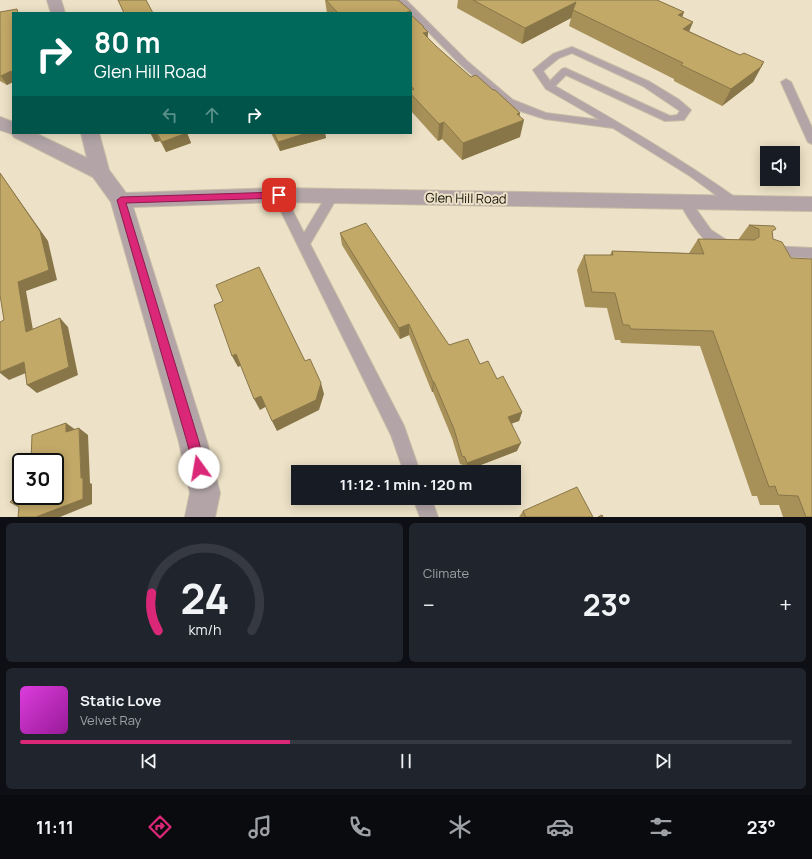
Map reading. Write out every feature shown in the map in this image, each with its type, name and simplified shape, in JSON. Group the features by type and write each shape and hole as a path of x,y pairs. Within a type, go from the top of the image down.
{"street":[{"path":"54,0 58,12"},
{"path":"0,123 12,129"},
{"path":"22,134 100,172"},
{"path":"90,134 100,172 121,200 193,442 204,493 200,517"},
{"name":"Glen Hill Road","path":"121,200 279,195 812,204"}],"lane":[{"path":"402,0 464,63 509,102 545,116 617,125"},
{"path":"549,87 565,71 669,119 680,118 686,110 675,101 628,76 572,50 556,56 538,70 549,87 617,125 694,173 735,203"},
{"path":"786,82 812,140"},
{"path":"279,195 398,432 410,465"},
{"path":"304,244 332,196"},
{"path":"685,202 708,236 715,242 728,247 740,249"},
{"path":"766,251 812,253"},
{"path":"425,505 429,517"}],"building":[{"path":"118,0 146,0 152,12 124,12"},
{"path":"326,0 398,0 411,11 407,12 337,12"},
{"path":"473,0 657,0 684,12 678,15 693,22 683,29 740,55 744,53 764,62 761,65 762,66 731,89 681,65 683,63 573,10 576,2 525,28"},
{"path":"17,9 18,12 12,12 12,72 11,71 1,76 0,76 0,12"},
{"path":"412,16 424,27 428,32 423,33 437,47 471,77 476,75 493,90 495,90 520,113 517,114 524,120 463,143 444,122 439,124 412,95 412,90 414,89 412,87"},
{"path":"158,134 184,134 162,142"},
{"path":"274,134 304,134 278,142"},
{"path":"0,173 40,231 49,270 18,282 26,332 60,318 69,367 27,385 24,362 0,372 0,322 4,320 0,295"},
{"path":"366,223 449,345 468,339 480,364 488,361 497,379 503,376 522,412 508,417 521,443 467,463 465,457 462,456 454,429 409,324 399,328 340,233"},
{"path":"749,225 774,226 776,229 772,231 773,239 782,242 791,258 812,259 812,517 806,517 798,496 778,495 775,486 769,487 713,331 631,329 629,325 623,325 615,293 592,292 584,255 613,255 612,251 704,254 698,239 755,240 759,237 759,229"},
{"path":"259,267 305,361 310,359 321,383 316,400 272,421 261,396 254,399 236,354 232,356 214,305 223,301 216,285"},
{"path":"66,423 66,432 79,428 83,499 36,517 18,517 19,507 15,505 64,505 64,453 31,453 32,435"},
{"path":"577,487 593,517 526,517 523,511"}],"route":[{"path":"199,468 193,442 121,200 279,195"}]}
